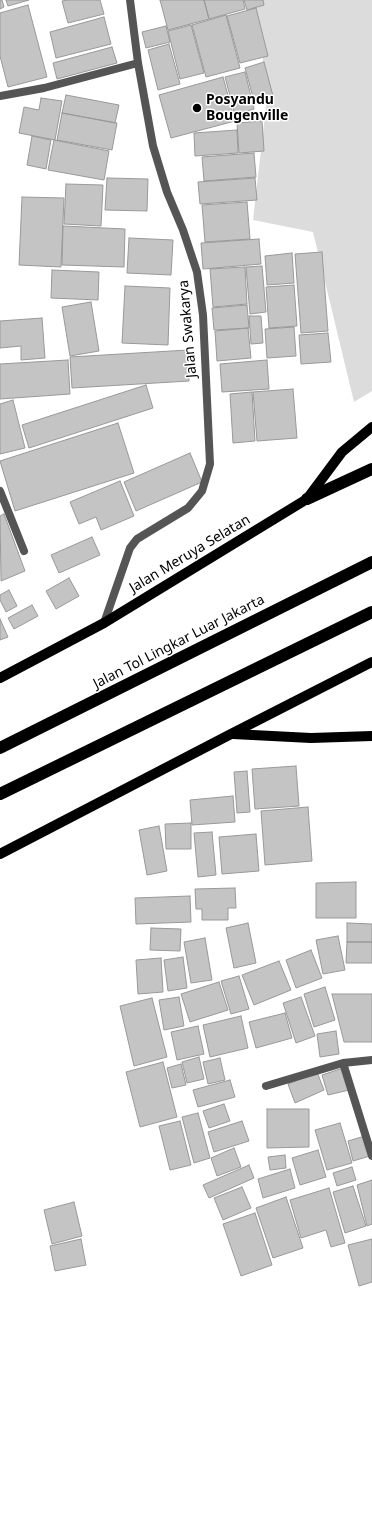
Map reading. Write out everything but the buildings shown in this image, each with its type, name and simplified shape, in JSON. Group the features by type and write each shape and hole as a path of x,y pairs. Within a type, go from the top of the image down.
{"highway":[{"path":"307,499 372,469"},
{"name":"Jalan Tol Lingkar Luar Jakarta","path":"0,748 372,562"},
{"path":"0,794 372,612"}],"main road":[{"name":"Jalan Meruya Selatan","path":"0,678 104,623 307,499 342,452 372,427"},
{"path":"0,854 372,662"},
{"path":"231,734 312,738 372,736"}],"street":[{"name":"Jalan Swakarya","path":"104,623 130,548 137,539 188,508 202,491 210,464 202,314 197,272 167,192 153,146 138,63 130,0"},
{"path":"0,96 44,88 138,63"},
{"path":"0,492 24,551"},
{"path":"266,1086 343,1063 372,1060"},
{"path":"343,1063 372,1156"}],"shaded area":[{"path":"252,0 372,0 372,391 354,402 313,232 253,220 268,89"}],"place":[{"name":"Posyandu Bougenville","path":"197,108"}]}
